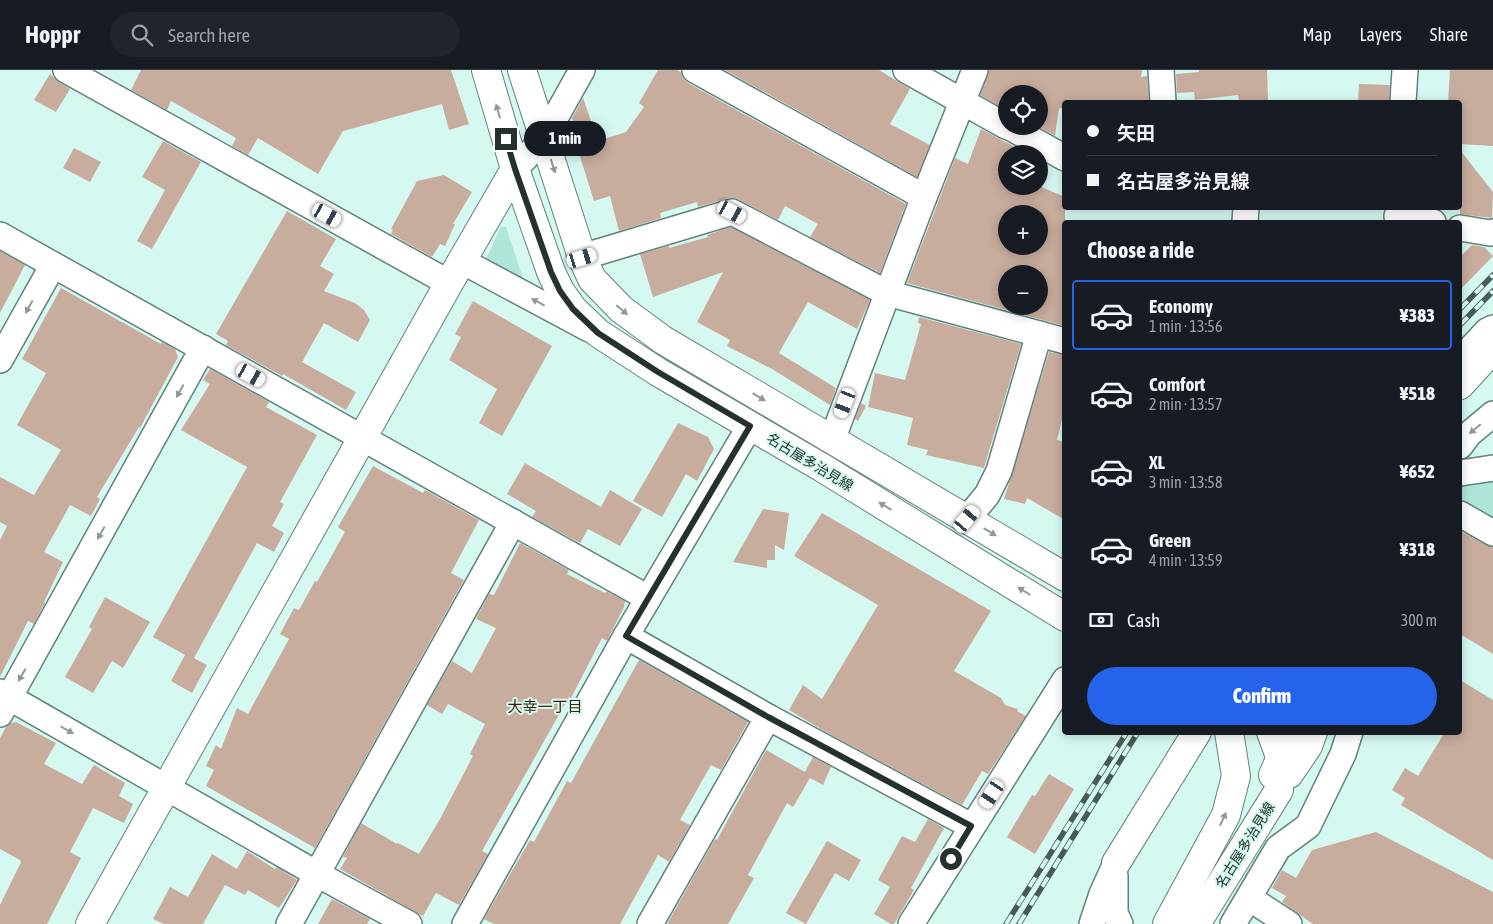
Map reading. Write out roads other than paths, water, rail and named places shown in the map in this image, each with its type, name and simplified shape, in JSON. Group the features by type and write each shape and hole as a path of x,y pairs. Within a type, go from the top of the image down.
{"main road":[{"name":"名古屋多治見線","path":"486,70 515,169 551,272 560,291 573,309 598,333 658,372 829,472 1062,615"},
{"path":"522,70 582,258 592,279 621,309 663,340 1062,575"},
{"path":"90,924 515,169"},
{"path":"1462,383 1493,349"},
{"path":"1462,401 1493,368"},
{"path":"1116,864 1195,735"},
{"name":"名古屋多治見線","path":"1167,924 1226,815 1236,776 1231,735"},
{"path":"1272,735 1278,754 1278,778"},
{"path":"1278,778 1291,735"},
{"path":"1179,924 1261,799 1308,746 1312,735"},
{"name":"名古屋多治見線","path":"1196,924 1278,778"}],"street":[{"path":"66,70 456,272 611,341"},
{"path":"515,169 544,138 582,70"},
{"path":"695,70 924,197"},
{"path":"906,70 998,121"},
{"path":"832,440 924,197 975,70"},
{"path":"1161,70 1162,100"},
{"path":"1403,100 1405,70"},
{"path":"1023,135 1062,156"},
{"path":"582,258 732,212 887,293 1062,341"},
{"path":"1397,215 1423,220"},
{"path":"1462,228 1493,232"},
{"path":"0,235 648,598"},
{"path":"0,360 53,264"},
{"path":"1462,358 1487,331 1493,328"},
{"path":"967,519 987,494 999,471 1039,334"},
{"path":"203,348 3,701 167,788 409,924"},
{"path":"1462,443 1469,434 1493,414"},
{"path":"465,924 626,636 750,426"},
{"path":"1462,473 1493,468"},
{"path":"1462,515 1493,533"},
{"path":"289,924 513,522"},
{"path":"626,636 768,717 971,826"},
{"path":"911,924 971,826 1062,685"},
{"path":"650,924 768,717"},
{"path":"1233,924 1278,848 1308,826 1343,754 1349,735"},
{"path":"1092,924 1102,894 1116,864"},
{"path":"1116,864 1115,913 1120,924"},
{"path":"1249,898 1289,924"}],"railway":[{"path":"1462,307 1493,275"},
{"path":"1462,323 1493,291"},
{"path":"1006,924 1125,735"},
{"path":"1019,924 1136,735"}],"district":[{"name":"大幸一丁目","path":"545,706"}]}
